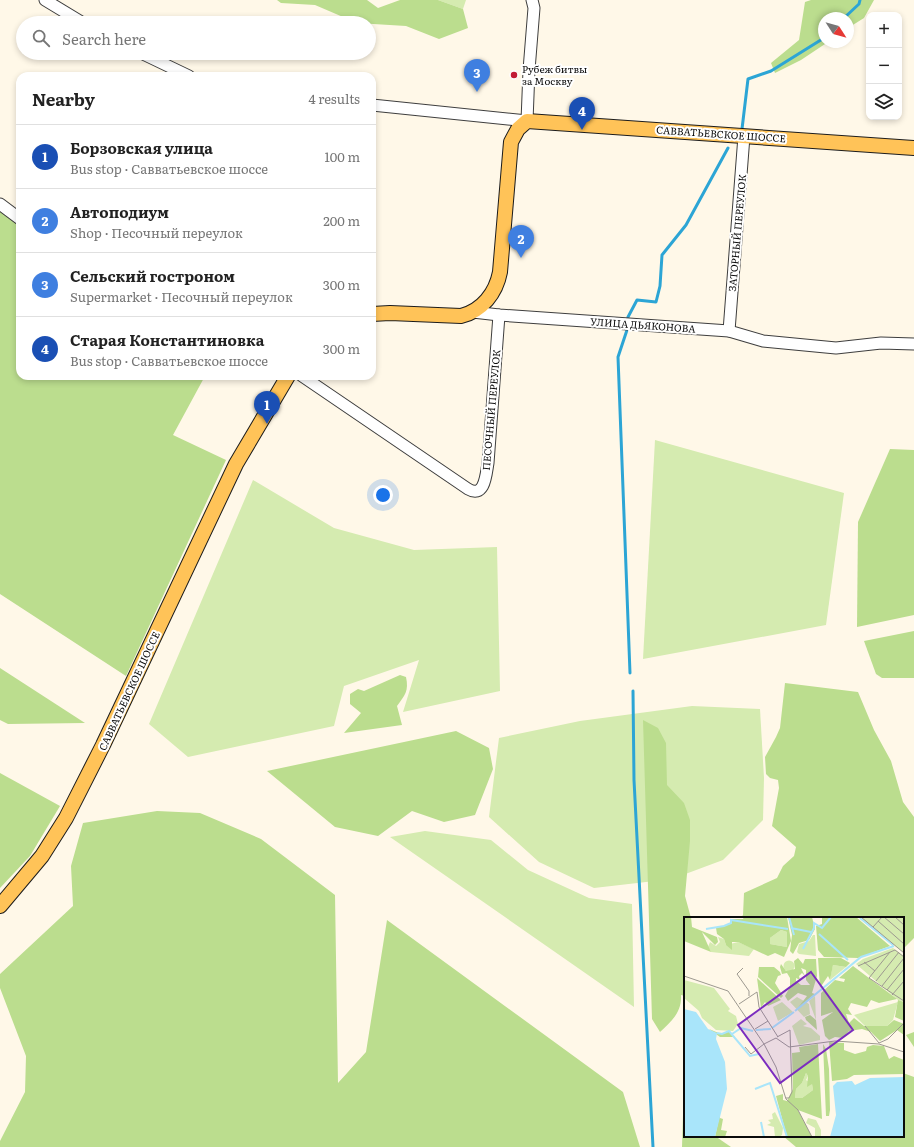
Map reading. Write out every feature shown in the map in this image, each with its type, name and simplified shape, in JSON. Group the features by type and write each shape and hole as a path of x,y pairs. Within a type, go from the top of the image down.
{"main road":[{"name":"САВВАТЬЕВСКОЕ ШОССЕ","path":"527,121 914,148"},
{"path":"473,312 482,306 489,298 499,278 511,145 516,131 527,121"},
{"name":"УЛИЦА ДЬЯКОНОВА","path":"376,314 458,316 473,312"},
{"name":"САВВАТЬЕВСКОЕ ШОССЕ","path":"0,906 42,856 82,789 236,464 286,380"}],"street":[{"path":"45,0 71,16"},
{"path":"376,105 527,121 534,8 532,0"},
{"path":"156,60 181,72"},
{"name":"ЗАТОРНЫЙ ПЕРЕУЛОК","path":"729,331 744,136"},
{"path":"0,204 16,216"},
{"name":"УЛИЦА ДЬЯКОНОВА","path":"473,312 729,331 763,341 836,348 881,343 914,344"},
{"name":"ПЕСОЧНЫЙ ПЕРЕУЛОК","path":"308,380 468,489 473,492 479,490 483,486 486,477 499,315"}],"green space":[{"path":"277,0 367,0 378,8 400,0 438,0 463,9 468,28 439,39 406,26 376,24 376,16 341,16 315,5 281,3"},
{"path":"438,0 466,0 463,9"},
{"path":"811,0 874,0 864,18 854,24 854,12 818,12 819,48 801,60 775,73 771,63 799,40 805,2"},
{"path":"0,210 16,222 16,380 203,380 173,435 226,460 126,676 0,594"},
{"path":"655,440 844,493 826,625 643,659"},
{"path":"890,449 914,450 914,615 857,627 858,522"},
{"path":"253,480 334,528 414,550 497,547 500,691 403,712 419,660 344,686 334,726 188,757 149,724"},
{"path":"914,631 914,678 882,678 876,674 864,641"},
{"path":"0,668 85,723 8,724 0,720"},
{"path":"400,675 406,677 407,686 404,696 397,706 402,725 344,733 361,713 350,704 350,694 358,689 364,691"},
{"path":"785,683 858,692 874,730 891,761 903,802 914,817 914,938 904,948 904,917 742,917 744,893 777,878 783,866 794,856 796,847 772,826 779,788 778,780 770,778 766,774 765,757 780,728"},
{"path":"692,706 760,709 764,778 763,820 723,860 672,879 594,888 539,862 489,817 499,738 580,721"},
{"path":"643,720 658,728 666,743 667,785 684,803 690,820 690,841 685,896 691,917 684,917 684,996 681,995 680,1006 675,1016 660,1032 652,1019"},
{"path":"456,731 489,748 493,769 475,815 444,822 412,811 378,836 335,827 267,771"},
{"path":"0,773 60,806 30,856 0,888"},
{"path":"157,811 200,813 261,839 335,895 338,1083 366,1052 387,920 623,1092 640,1147 0,1147 0,1141 25,1092 26,1056 0,988 0,974 73,906 71,866 83,823"},
{"path":"425,831 491,840 528,870 589,898 632,904 634,1007 390,837"},
{"path":"914,1032 914,1047 906,1035"},
{"path":"904,1073 914,1077 914,1147 796,1147 784,1137 904,1137"},
{"path":"683,1115 684,1137 716,1137 731,1147 682,1147"}],"waterway":[{"path":"850,12 859,4 860,0"},
{"path":"742,129 748,79 771,71 818,42"},
{"path":"628,317 637,300 656,302 660,286 662,255 686,225 728,148"},
{"path":"627,330 618,357 630,673"},
{"path":"633,691 634,780 653,1147"}],"place":[{"name":"Рубеж битвы за Москву","path":"514,75"},
{"name":"Сельский гостроном","path":"477,92"},
{"name":"Старая Константиновка","path":"582,130"},
{"name":"Автоподиум","path":"521,258"},
{"name":"Борзовская улица","path":"267,424"}]}
